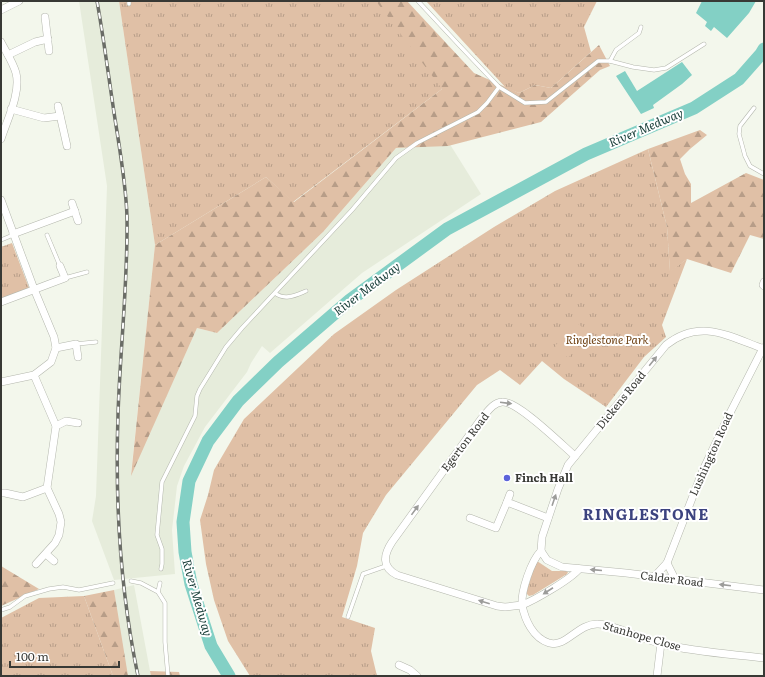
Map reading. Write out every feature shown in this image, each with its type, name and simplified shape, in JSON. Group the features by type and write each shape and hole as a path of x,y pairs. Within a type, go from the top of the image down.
{"street":[{"path":"1,10 19,1"},
{"path":"45,17 49,51"},
{"path":"8,55 35,42 48,39"},
{"path":"1,42 16,72 17,83 11,109 3,127 1,139"},
{"path":"58,106 67,146"},
{"path":"11,109 44,118 60,116"},
{"path":"1,200 34,289 54,337 56,348 51,362 34,375 1,382"},
{"path":"72,203 78,221"},
{"path":"13,234 75,211"},
{"path":"1,302 64,278 60,266"},
{"path":"764,282 764,286"},
{"name":"Dickens Road","path":"541,550 542,537 548,518 564,474 574,456 666,346 676,338 696,331 712,331 763,349"},
{"path":"56,348 76,344 78,358"},
{"name":"Lushington Road","path":"654,577 667,563 703,470 763,349"},
{"path":"34,375 56,426 47,488 61,522 59,535 55,543 36,564"},
{"name":"Egerton Road","path":"386,566 385,556 392,542 481,419 490,408 496,404 506,402 518,407 574,456"},
{"path":"56,426 66,421 78,423"},
{"path":"1,493 23,497 47,488"},
{"path":"470,518 496,528 510,494"},
{"path":"506,502 548,518"},
{"path":"522,605 522,594 535,556 541,550"},
{"name":"Calder Road","path":"541,550 544,557 552,563 562,567 764,590"},
{"path":"46,554 54,561"},
{"path":"667,563 675,579"},
{"path":"386,566 396,575 497,606 505,607 522,605 539,597 570,577 579,569"},
{"name":"Stanhope Close","path":"522,605 528,623 537,635 547,642 554,644 561,642 583,627 596,624 610,627 661,644 692,650 764,658"},
{"path":"657,676 661,644"},
{"path":"399,665 410,670 417,676"}],"lane":[{"path":"418,1 499,87 525,103 546,102 598,61 610,61 654,70 666,68 704,44"},
{"path":"610,61 616,50 639,33 641,27"},
{"path":"161,569 162,549 157,535 160,487 195,416 197,396 200,389 229,343 352,210 396,158 417,143 478,112 499,87"},
{"path":"754,108 740,126 739,134 745,156 750,166 764,174"},
{"path":"1,240 13,234"},
{"path":"48,235 60,266"},
{"path":"64,278 87,272"},
{"path":"275,293 284,297 306,291"},
{"path":"76,344 96,342"},
{"path":"348,617 363,574 386,566"},
{"path":"131,581 141,583 158,592 165,603 165,642 168,676"},
{"path":"1,610 10,607 25,596 49,589 63,587 79,590 113,583"},
{"path":"158,592 160,583"}],"shaded area":[{"path":"79,1 119,1 155,245 131,474 197,328 217,333 323,232 396,148 446,138 481,194 362,273 270,353 262,346 247,372 205,427 184,466 177,486 172,530 175,574 114,580 92,521 96,496 107,186"},
{"path":"134,585 151,676 122,676 114,590"}],"green space":[{"path":"119,1 407,1 442,89 293,202 266,177 155,245"},
{"path":"376,1 407,1 474,73 519,93 535,85 551,88 599,45 610,66 600,70 541,122 448,146 396,148 323,232 217,333 197,328 131,476 155,245 266,177 294,202 442,89"},
{"path":"426,1 597,1 584,27 591,52 551,88 535,85 519,93 506,88"},
{"path":"700,130 707,135 680,159 685,174 691,184 691,203 746,173 764,180 764,239 750,235 731,273 687,259 670,272 667,227 648,149"},
{"name":"Ringlestone Park","path":"648,149 667,227 670,271 687,259 662,325 666,337 644,357 606,407 564,379 542,361 520,385 500,370 477,385 386,495 363,533 357,566 342,617 375,628 371,651 377,676 250,676 228,641 214,600 206,564 200,520 214,470 244,419 334,334 396,290 494,227 555,191"},
{"path":"12,243 29,288 1,302 1,247"},
{"path":"576,322 589,333 568,358 555,346"},
{"path":"537,561 552,571 568,572 533,595 529,596 526,593"},
{"path":"1,566 39,589 1,606"},
{"path":"114,590 128,676 113,676 84,596"},
{"path":"84,596 113,676 1,676 1,618 39,598"},
{"path":"150,671 179,672 180,676 151,676"}],"water":[{"path":"702,1 756,1 749,13 727,38 714,27 711,31 705,26 707,22 696,13"},
{"path":"682,62 692,75 653,105 654,108 641,114 616,76 625,71 637,91"}],"waterway":[{"name":"River Medway","path":"229,676 211,646 191,584 185,552 183,522 189,481 208,441 238,401 278,362 350,300 447,229 586,154 694,108 739,79 764,49"}],"railway":[{"path":"97,1 121,155 127,217 126,266 119,390 117,481 123,579 138,676"}],"place":[{"name":"Finch Hall","path":"507,478"}],"district":[{"name":"RINGLESTONE","path":"646,515"}]}
